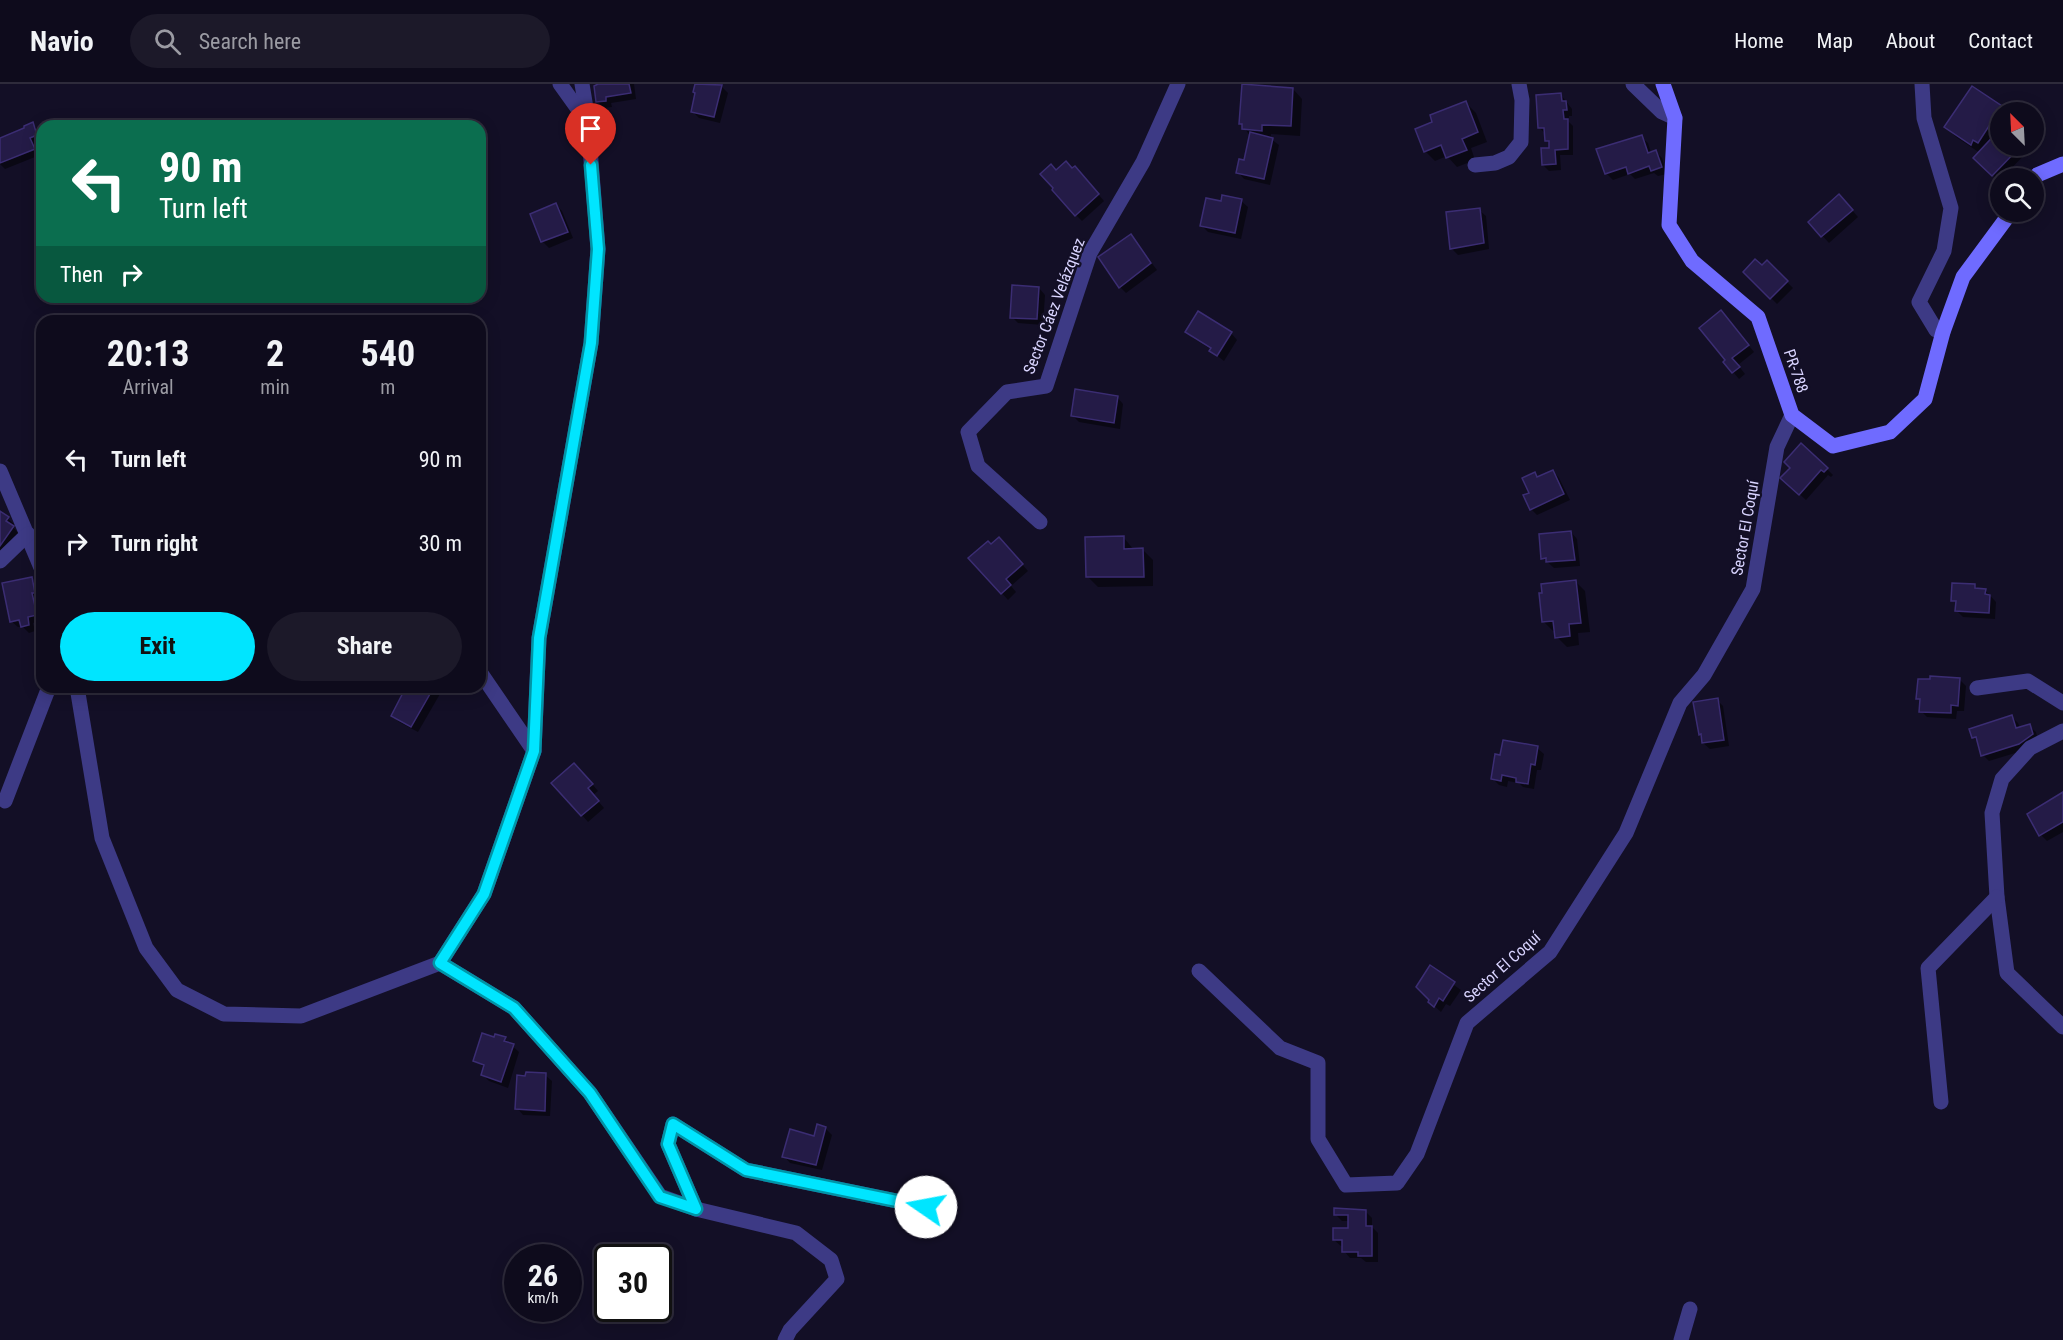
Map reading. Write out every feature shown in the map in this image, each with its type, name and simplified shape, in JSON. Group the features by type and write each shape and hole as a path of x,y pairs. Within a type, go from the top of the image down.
{"street":[{"path":"560,84 588,123"},
{"path":"78,693 102,838 146,948 177,990 224,1014 301,1016 440,963 484,894 534,751 539,638 591,343 598,249 588,123 582,84"},
{"name":"Sector Cáez Velázquez","path":"1040,522 978,466 968,432 1007,392 1046,386 1090,253 1143,162 1178,84"},
{"path":"1475,165 1495,163 1509,157 1521,142 1522,100 1519,84"},
{"path":"1633,84 1662,112 1675,118"},
{"name":"PR-788","path":"1663,84 1675,118 1669,225 1692,261 1758,316 1792,415 1833,446 1890,432 1925,399 1943,332 1963,276 2004,222"},
{"path":"1922,84 1924,118 1951,208 1944,251 1919,302 1936,330 1943,332"},
{"path":"2044,172 2063,164"},
{"name":"Sector El Coquí","path":"1199,971 1280,1048 1318,1063 1318,1138 1346,1185 1396,1183 1418,1154 1467,1023 1550,952 1626,833 1680,703 1704,675 1753,589 1777,447 1792,415"},
{"path":"0,471 36,555"},
{"path":"0,561 28,534"},
{"path":"486,681 534,751"},
{"path":"1977,688 2028,681 2063,703"},
{"path":"5,801 48,693"},
{"path":"2063,730 2030,748 2002,779 1992,813 1997,897 2007,974 2063,1027"},
{"path":"1941,1102 1928,968 1997,897"},
{"path":"440,963 514,1008 590,1093 660,1197 696,1209 796,1233 831,1260 837,1279 790,1330 785,1340"},
{"path":"696,1209 668,1144 673,1124 746,1170 926,1207"},
{"path":"1682,1340 1690,1309"}],"building":[{"path":"629,84 631,93 606,97 606,101 596,102 594,86"},
{"path":"695,84 722,85 714,117 691,112"},
{"path":"1242,84 1293,88 1291,126 1262,125 1262,131 1242,129 1242,124 1239,124"},
{"path":"1972,86 1996,102 1990,102 1990,124 1978,143 1973,140 1971,145 1944,127"},
{"path":"1561,93 1562,101 1566,101 1567,110 1563,110 1564,119 1568,119 1568,149 1555,150 1556,164 1542,165 1541,148 1549,148 1549,141 1545,141 1544,128 1538,128 1536,95"},
{"path":"1466,101 1478,132 1462,139 1467,150 1446,158 1441,145 1424,152 1415,129 1432,122 1430,115"},
{"path":"33,122 36,135 30,138 35,149 0,163 0,138"},
{"path":"1250,132 1273,138 1264,179 1236,173 1239,159 1244,160"},
{"path":"1642,135 1648,153 1656,150 1662,167 1651,171 1649,166 1628,174 1626,167 1605,174 1596,149"},
{"path":"1990,140 1990,156 2011,156 2000,168 1990,168 1990,174 1973,158"},
{"path":"1066,161 1072,168 1075,166 1099,194 1075,216 1040,174 1051,164 1056,170"},
{"path":"1839,194 1853,210 1821,237 1808,222"},
{"path":"1222,195 1242,199 1235,233 1200,226 1206,198 1221,201"},
{"path":"556,203 568,232 541,242 530,214"},
{"path":"1480,208 1484,243 1450,249 1446,212"},
{"path":"1131,234 1151,263 1119,288 1098,257"},
{"path":"1755,259 1762,265 1767,260 1788,281 1770,299 1743,272"},
{"path":"1012,285 1039,287 1037,319 1010,318"},
{"path":"1721,310 1749,345 1732,358 1740,367 1732,373 1723,362 1725,360 1699,328"},
{"path":"1198,311 1232,332 1217,356 1209,351 1211,348 1185,332"},
{"path":"1075,389 1118,396 1114,423 1071,416"},
{"path":"1801,443 1828,468 1824,472 1821,470 1799,495 1780,478 1790,468 1784,462"},
{"path":"1553,470 1564,494 1530,510 1523,495 1529,493 1522,478 1535,472 1537,477"},
{"path":"0,511 9,517 6,521 14,526 0,546"},
{"path":"1571,531 1575,560 1546,562 1546,558 1541,559 1539,534"},
{"path":"1124,536 1124,549 1143,548 1144,577 1086,577 1085,537"},
{"path":"999,537 1023,564 1006,579 1011,585 1001,594 968,558 988,541 991,544"},
{"path":"32,577 36,615 28,617 29,625 21,627 19,620 10,622 2,583"},
{"path":"1576,580 1581,623 1569,624 1570,636 1555,638 1553,621 1542,622 1539,593 1542,593 1541,584"},
{"path":"1952,583 1975,584 1975,588 1986,589 1985,594 1990,595 1989,613 1955,611 1956,601 1951,601"},
{"path":"1930,676 1960,678 1958,706 1951,705 1951,713 1919,712 1920,699 1916,699 1918,679 1930,679"},
{"path":"403,693 431,693 411,727 391,716"},
{"path":"1718,698 1724,740 1702,743 1693,702"},
{"path":"2012,715 2016,728 2030,724 2033,734 2019,744 1981,756 1976,737 1972,738 1969,729"},
{"path":"1503,740 1538,746 1535,765 1531,764 1528,784 1516,782 1516,778 1502,775 1501,781 1491,779 1495,754 1500,755"},
{"path":"574,763 593,784 588,788 599,801 581,816 551,783"},
{"path":"2063,792 2063,822 2039,836 2027,814"},
{"path":"1430,965 1455,982 1443,1001 1439,998 1434,1007 1416,987"},
{"path":"482,1033 494,1037 495,1034 506,1037 504,1041 514,1044 501,1082 481,1075 484,1065 473,1061"},
{"path":"526,1072 546,1073 545,1111 515,1109 517,1075 525,1076"},
{"path":"817,1124 826,1127 816,1165 782,1157 790,1129 814,1136"},
{"path":"1334,1208 1366,1210 1366,1226 1372,1226 1372,1256 1358,1256 1358,1252 1342,1252 1342,1240 1333,1240 1333,1228 1348,1228 1348,1215 1334,1215"}],"route":[{"path":"591,165 598,249 591,343 539,638 534,751 484,894 440,963 514,1008 590,1093 660,1197 696,1209 668,1144 673,1124 746,1170 926,1207"}]}
